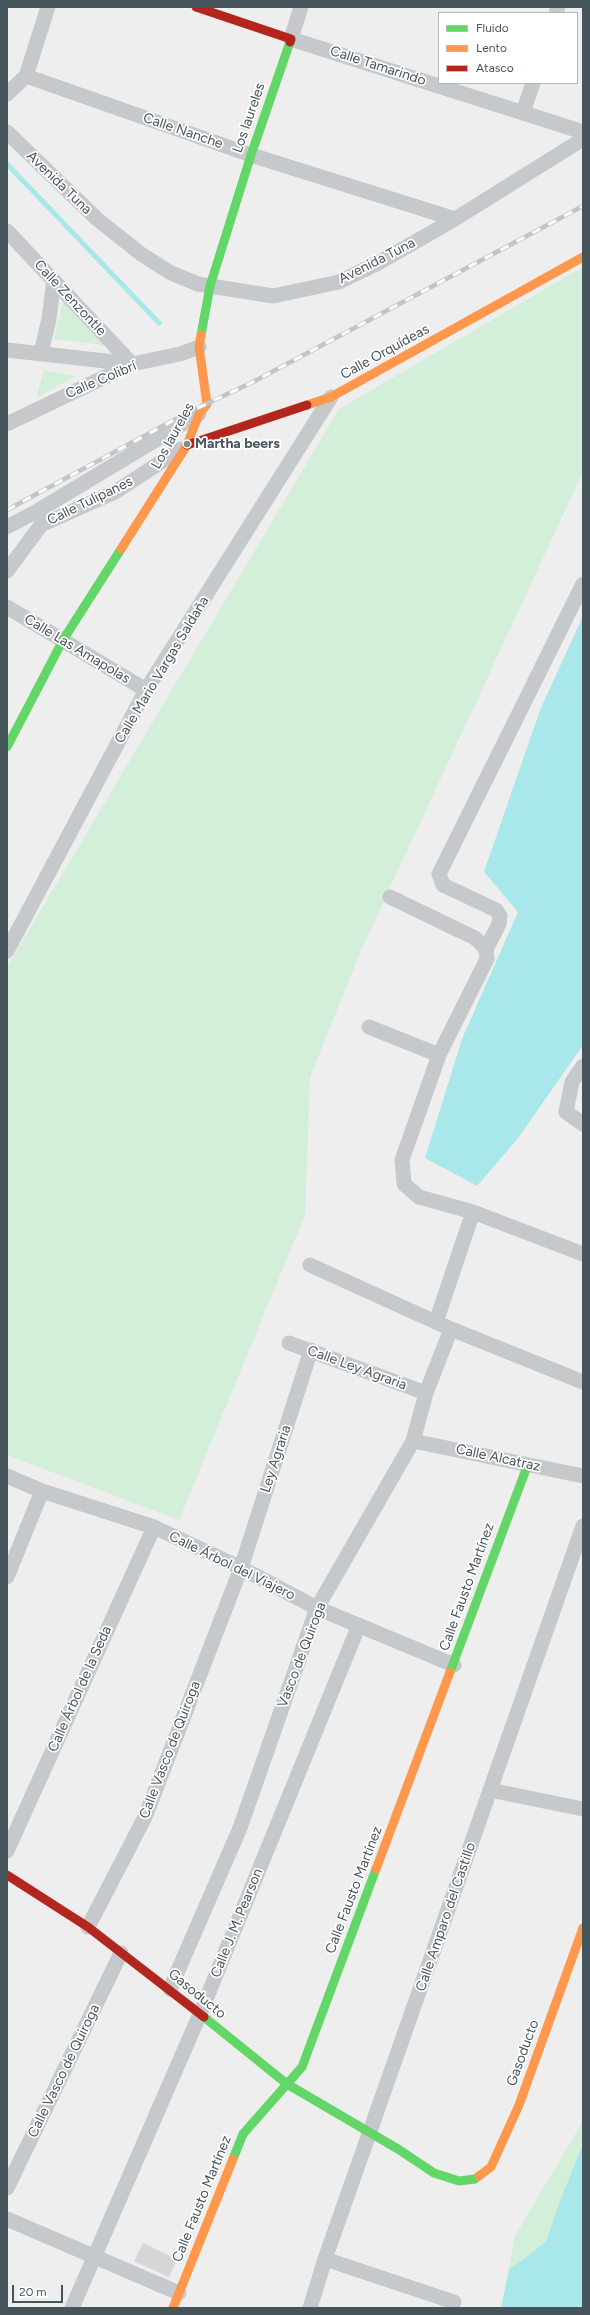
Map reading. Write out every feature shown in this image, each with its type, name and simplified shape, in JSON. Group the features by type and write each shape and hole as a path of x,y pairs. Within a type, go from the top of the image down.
{"street":[{"path":"7,94 26,76 48,7"},
{"name":"Calle Tamarindo","path":"196,7 291,39 583,132"},
{"path":"291,39 301,7"},
{"name":"Los laureles","path":"7,747 63,640 187,445 199,414 207,404 199,347 210,286 250,155 291,39"},
{"name":"Calle Nanche","path":"26,76 250,155 454,219"},
{"path":"523,112 533,84"},
{"name":"Avenida Tuna","path":"7,132 96,219 141,254 171,272 198,284 273,296 339,282 380,262 454,219 583,138"},
{"name":"Calle Zenzontle","path":"7,231 132,364"},
{"name":"Calle Orquídeas","path":"187,445 331,398 583,257"},
{"path":"41,353 49,319 54,280"},
{"name":"Calle Colibrí","path":"7,424 132,364 180,354 199,347"},
{"path":"7,350 132,364"},
{"name":"Calle Mario Vargas Saldaña","path":"7,951 146,690 331,398"},
{"path":"7,527 39,510 199,414"},
{"name":"Calle Tulipanes","path":"7,571 41,525 115,492 187,445"},
{"path":"583,584 439,874 444,885 496,910 500,916 499,924 486,949 486,959 439,1055 402,1160 404,1184 420,1197 473,1212 583,1254"},
{"name":"Calle Las Amapolas","path":"7,607 146,690"},
{"path":"390,898 476,938 486,949"},
{"path":"369,1027 439,1055"},
{"path":"583,1066 572,1082 566,1112 583,1124"},
{"path":"436,1322 473,1212"},
{"path":"310,1265 451,1329 583,1382"},
{"name":"Vasco de Quiroga","path":"170,1989 240,1828 317,1608 413,1441 426,1393 451,1329"},
{"name":"Calle Ley Agraria","path":"289,1342 426,1393"},
{"name":"Ley Agraria","path":"241,1568 311,1350"},
{"name":"Calle Alcatraz","path":"413,1441 583,1476"},
{"name":"Calle Fausto Martínez","path":"173,2308 243,2134 302,2067 454,1665 528,1464"},
{"name":"Calle Árbol del Viajero","path":"7,1476 42,1491 154,1527 241,1568 317,1608 454,1665"},
{"path":"7,1577 42,1491"},
{"name":"Calle Amparo del Castillo","path":"310,2308 325,2259 583,1526"},
{"name":"Calle Árbol de la Seda","path":"7,1850 154,1527"},
{"name":"Calle Vasco de Quiroga","path":"88,1927 145,1817 241,1568"},
{"name":"Calle J. M. Pearson","path":"72,2308 96,2256 200,2014 359,1625"},
{"path":"490,1790 583,1809"},
{"name":"Gasoducto","path":"7,1875 88,1927 170,1989 287,2084 369,2134 398,2149 434,2173 459,2181 475,2179 491,2167 506,2136 583,1928"},
{"name":"Calle Vasco de Quiroga","path":"7,2188 121,1953"},
{"path":"7,2219 179,2293"},
{"path":"325,2259 454,2302"}],"green space":[{"path":"583,267 583,472 362,948 310,1077 305,1215 179,1520 7,1455 7,967 339,409"},
{"path":"64,298 113,346 54,339"},
{"path":"44,370 77,376 36,398"},
{"path":"583,2121 583,2308 501,2308 515,2236"}],"water":[{"path":"583,616 583,1045 519,1137 477,1186 425,1158 462,1039 518,912 484,872 540,710"},
{"path":"583,2144 583,2308 501,2308 509,2270 546,2242 560,2201"}],"building":[{"path":"143,2243 177,2259 169,2277 134,2261"}],"waterway":[{"path":"7,164 159,323"}],"railway":[{"path":"7,510 185,414 253,382 583,206"}],"traffic: fast":[{"path":"201,335 210,286 251,155 290,42"},
{"path":"7,747 63,640 121,549"},
{"path":"450,1672 528,1464"},
{"path":"233,2159 243,2134 302,2067 376,1869"},
{"path":"204,2017 287,2084 398,2149 434,2173 459,2181 475,2179 479,2176"}],"traffic: slow":[{"path":"307,405 331,397 583,257"},
{"path":"121,549 187,445 199,414 207,404 199,347 201,335"},
{"path":"376,1869 450,1672"},
{"path":"479,2176 491,2167 519,2105 583,1928"},
{"path":"173,2308 233,2159"}],"traffic: jam":[{"path":"196,7 291,39 290,42"},
{"path":"187,445 307,405"},
{"path":"7,1875 88,1927 204,2017"}],"place":[{"name":"Martha beers","path":"187,444"}]}
